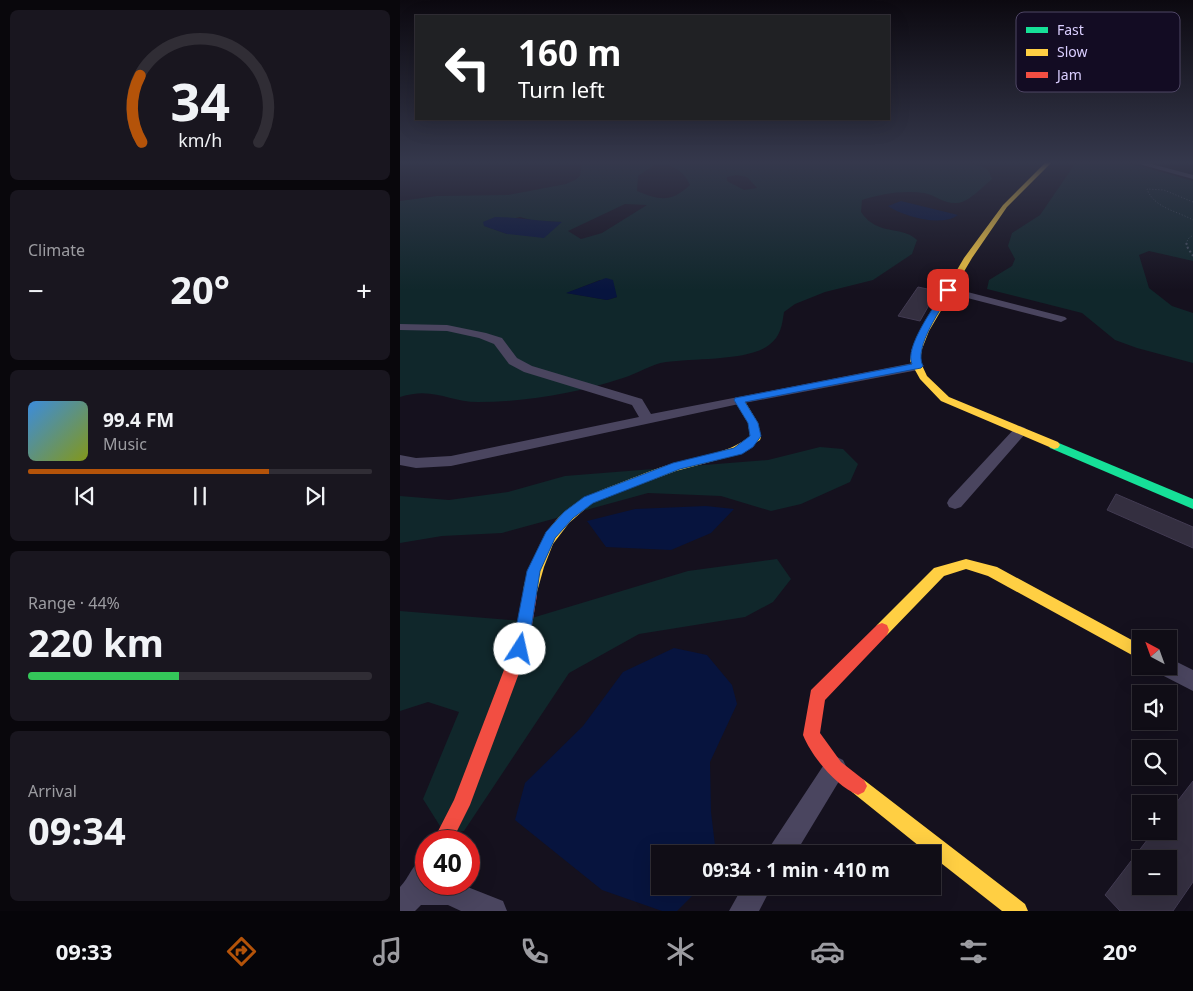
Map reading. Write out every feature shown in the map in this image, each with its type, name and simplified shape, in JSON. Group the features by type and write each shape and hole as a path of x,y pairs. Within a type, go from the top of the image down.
{"main road":[{"path":"1006,205 960,269 918,343 914,360 924,379 945,400 1193,504"},
{"path":"448,830 461,805 520,649 534,571 550,535 569,515 588,500 678,466 738,451 749,444 756,436 753,423 739,400"},
{"path":"1018,911 835,768 811,735 817,696 939,572 966,564 992,571 1132,648"}],"street":[{"path":"948,290 1061,319"},
{"path":"400,327 447,328 482,334 498,341 513,361 528,369 637,402 641,406 647,420"},
{"path":"400,460 416,463 451,461 739,400 918,366"},
{"path":"955,503 1020,431"},
{"path":"1178,673 1193,681"},
{"path":"786,845 835,768"},
{"path":"414,889 448,892 493,911"},
{"path":"743,911 753,895"}],"path":[{"path":"1159,205 1193,220"},
{"path":"1193,236 1188,239 1186,245 1193,256"}],"green space":[{"path":"400,205 624,205 568,231 581,239 602,233 647,205 636,205 862,205 861,212 877,226 907,234 917,240 912,254 873,280 825,292 795,304 784,312 782,326 773,342 760,350 748,354 660,363 606,383 570,392 533,398 478,402 422,393 400,397","holes":["520,217 535,221 561,222 507,234 485,226","600,280 617,297 607,300 567,293"]},
{"path":"1047,205 1193,205 1193,261 1149,251 1139,255 1149,288 1172,306 1193,313 1193,363 1115,340 1082,313 987,289 989,280 1012,266 1015,259 1008,246 1012,233 1040,215"},
{"path":"820,447 843,449 858,464 850,482 801,504 771,511 721,496 648,493 502,533 442,536 400,543 400,496 449,500 508,492 565,476 768,460"},
{"path":"777,559 791,579 773,602 745,617 639,634 569,673 465,830 442,830 423,799 459,712 428,702 400,711 400,611 522,621 688,571"}],"water":[{"path":"915,205 958,215 951,219 943,220 923,219 903,214 888,206"},
{"path":"495,217 562,222 544,238 507,234 484,226 483,222"},
{"path":"606,278 613,280 617,297 607,300 566,293"},
{"path":"706,506 734,509 711,533 671,550 606,547 587,521 635,509"},
{"path":"674,648 707,655 732,685 737,704 710,762 711,812 715,845 651,845 651,895 693,895 677,911 662,911 602,890 515,820 525,783 583,726 623,672"}],"building":[{"path":"918,287 937,291 920,321 898,316"},
{"path":"1116,494 1193,527 1193,548 1107,510"},
{"path":"1193,781 1193,882 1173,911 1120,911 1105,895 1132,860 1132,895 1177,895 1177,850 1139,850 1147,840 1177,840 1177,802"}],"traffic: fast":[{"path":"1054,445 1193,504"}],"traffic: slow":[{"path":"1006,205 968,258 925,331 917,349 915,361 923,377 945,399 1054,445"},
{"path":"530,595 537,567 548,541 564,519 587,501 602,493 672,468 733,452 756,437 753,423 739,400"},
{"path":"882,630 939,572 966,564 992,571 1132,648"},
{"path":"858,786 1018,911"}],"traffic: jam":[{"path":"448,830 461,805 520,649 530,595"},
{"path":"858,786 835,768 811,735 817,696 882,630"}],"route":[{"path":"520,649 534,571 550,535 569,515 588,500 678,466 738,451 749,444 756,436 753,423 739,400 918,366 914,360 918,343 948,290"}]}
